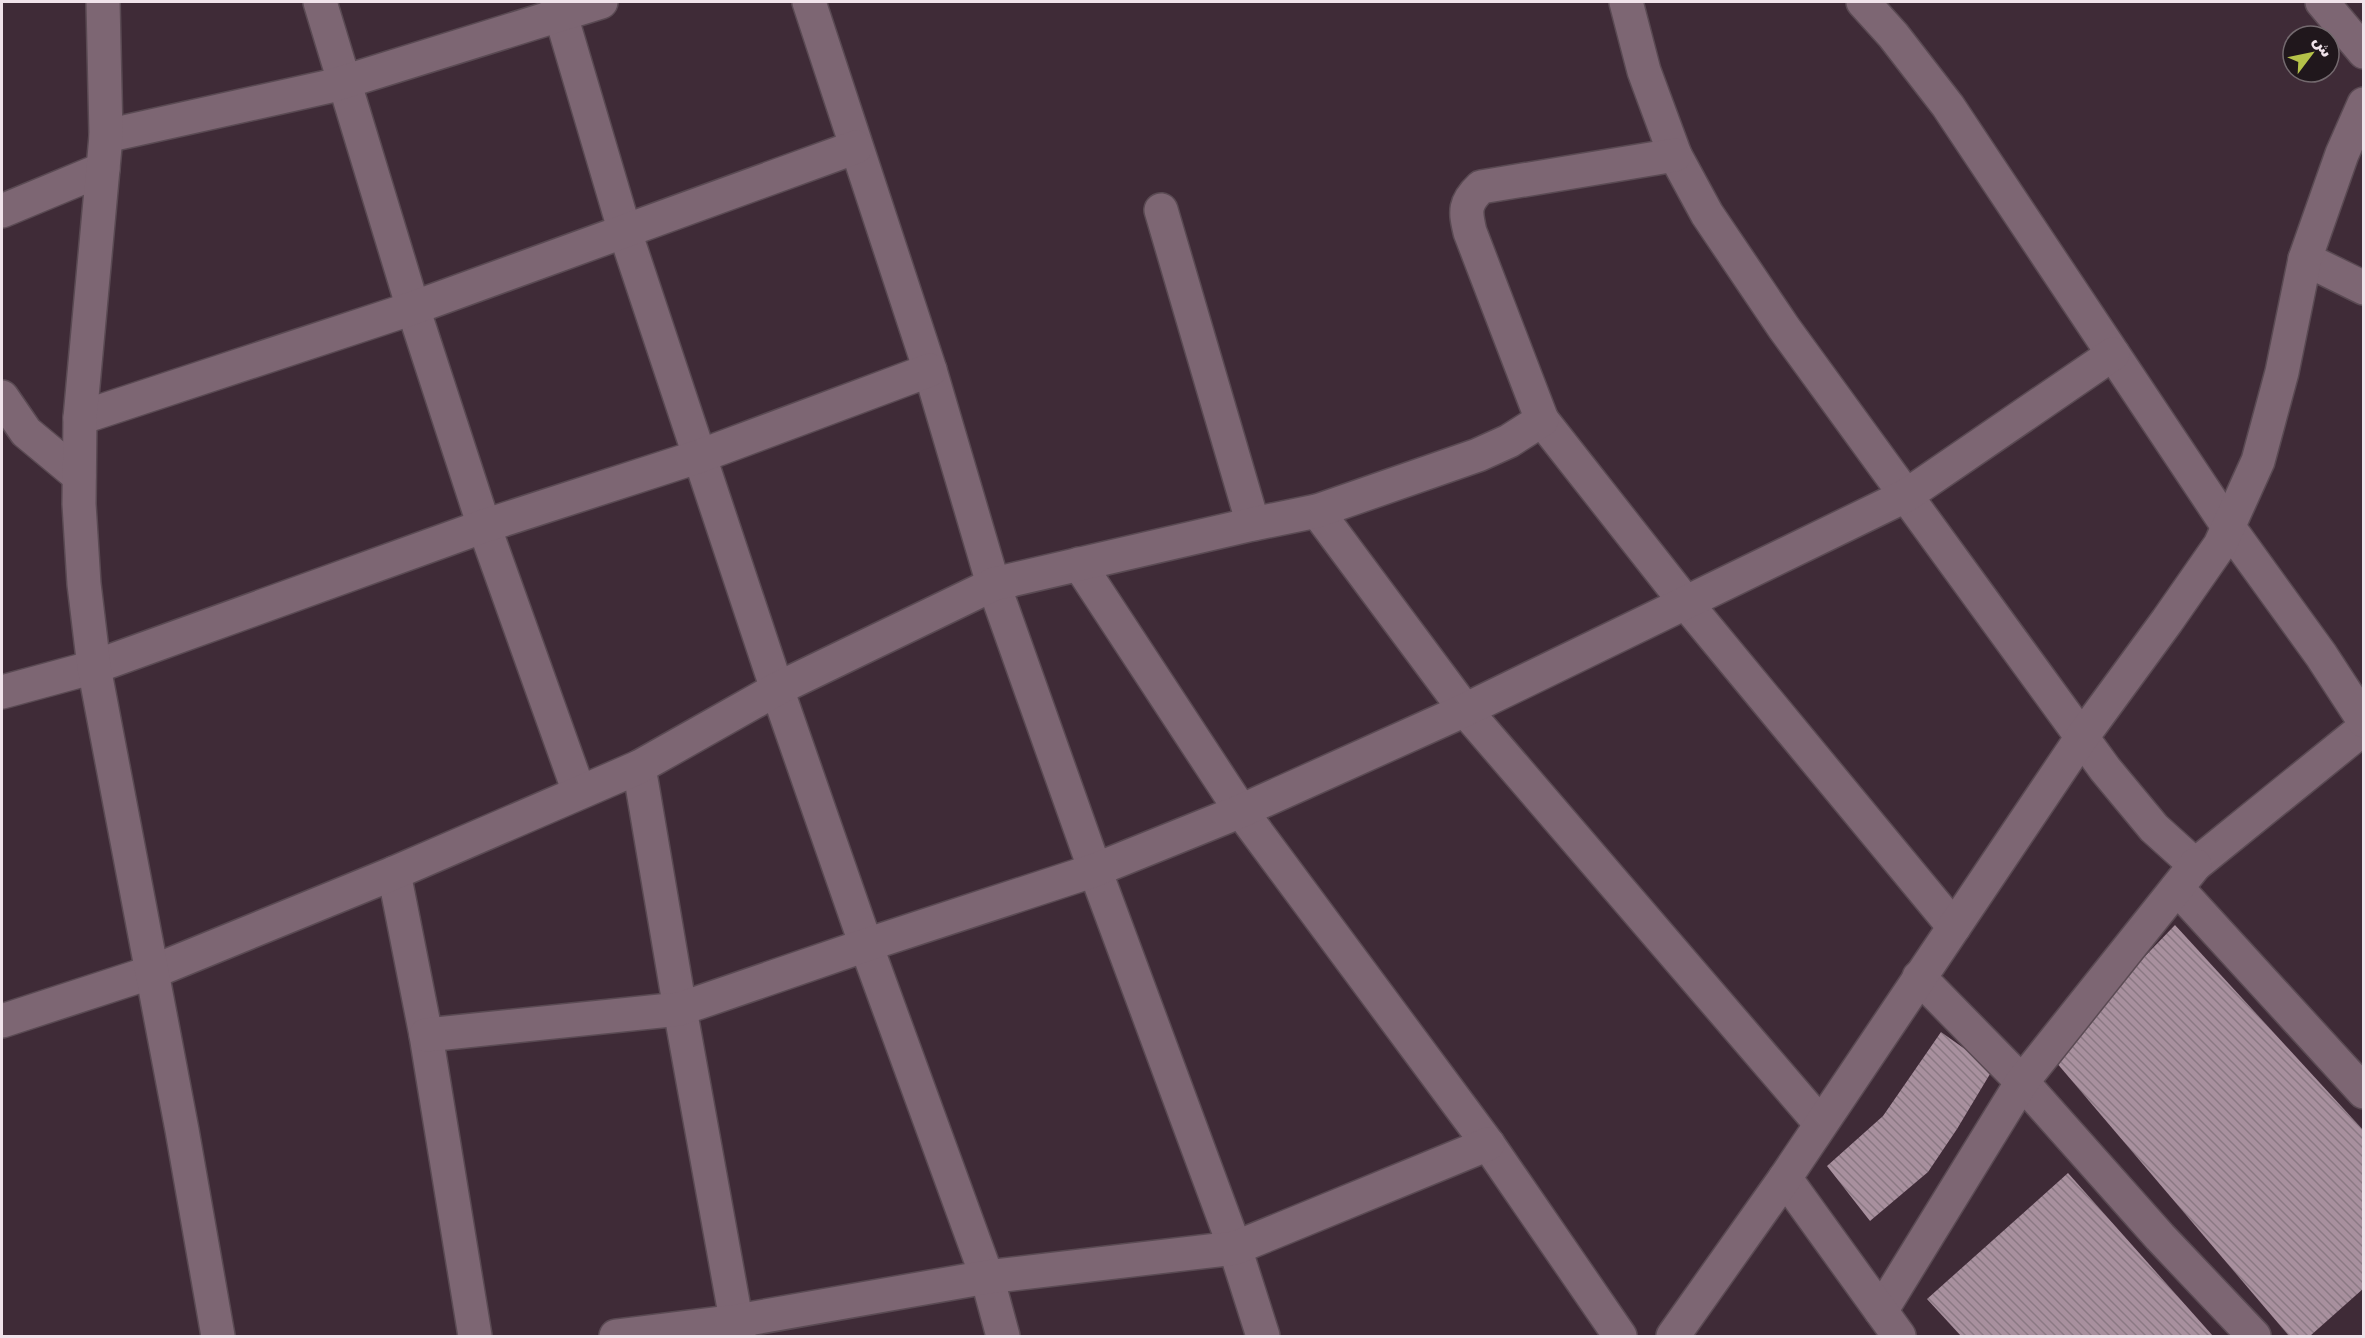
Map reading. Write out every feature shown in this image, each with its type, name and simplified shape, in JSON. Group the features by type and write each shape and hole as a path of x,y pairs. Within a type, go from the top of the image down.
{"street":[{"path":"103,2 106,136 80,418 79,504 84,584 94,667 182,1130 218,1336"},
{"path":"320,2 413,308 484,526 579,792"},
{"path":"106,136 344,82 559,8 601,2"},
{"path":"809,2 930,370 994,584 1095,870 1235,1248 1263,1336"},
{"path":"1626,2 1644,71 1675,155 1707,214 1784,328 2126,797 2154,828 2186,877 2364,1092"},
{"path":"1863,2 1893,35 1948,106 2227,525 2321,656 2364,721"},
{"path":"2322,2 2364,52"},
{"path":"559,8 625,232 777,689 866,945 987,1277 1003,1336"},
{"path":"1673,1336 1785,1178 2082,737 2220,545 2227,525 2258,462 2269,425 2305,260 2342,154 2364,104"},
{"path":"80,418 413,308 856,147"},
{"path":"1675,155 1481,187 1470,197 1465,214 1470,232 1542,420 1686,603 1954,927"},
{"path":"2,211 103,170"},
{"path":"1161,210 1253,524"},
{"path":"2305,260 2364,288"},
{"path":"426,1035 680,1009 1095,870 1241,811 1465,711 1907,495 2113,354"},
{"path":"2,692 94,667 484,526 700,456 930,370"},
{"path":"2,397 26,432 79,476"},
{"path":"2,1022 152,972 394,873 639,766 777,689 994,584 1253,524 1317,512 1478,455 1509,441 1542,420"},
{"path":"1317,512 1465,711 1820,1123"},
{"path":"1080,564 1241,811 1488,1144 1620,1336"},
{"path":"1785,1178 1890,1324 2022,1082 2186,877 2364,728"},
{"path":"639,766 738,1329"},
{"path":"394,873 426,1035 475,1336"},
{"path":"1919,977 2022,1082 2160,1237 2254,1336"},
{"path":"616,1336 738,1329 987,1277 1235,1248 1488,1144"}],"building":[{"path":"2175,925 2364,1131 2364,1288 2310,1336 2289,1336 2050,1055"},
{"path":"1941,1032 1993,1069 1928,1172 1870,1221 1827,1166 1883,1116"},
{"path":"2068,1173 2213,1336 1961,1336 1927,1299"}]}
